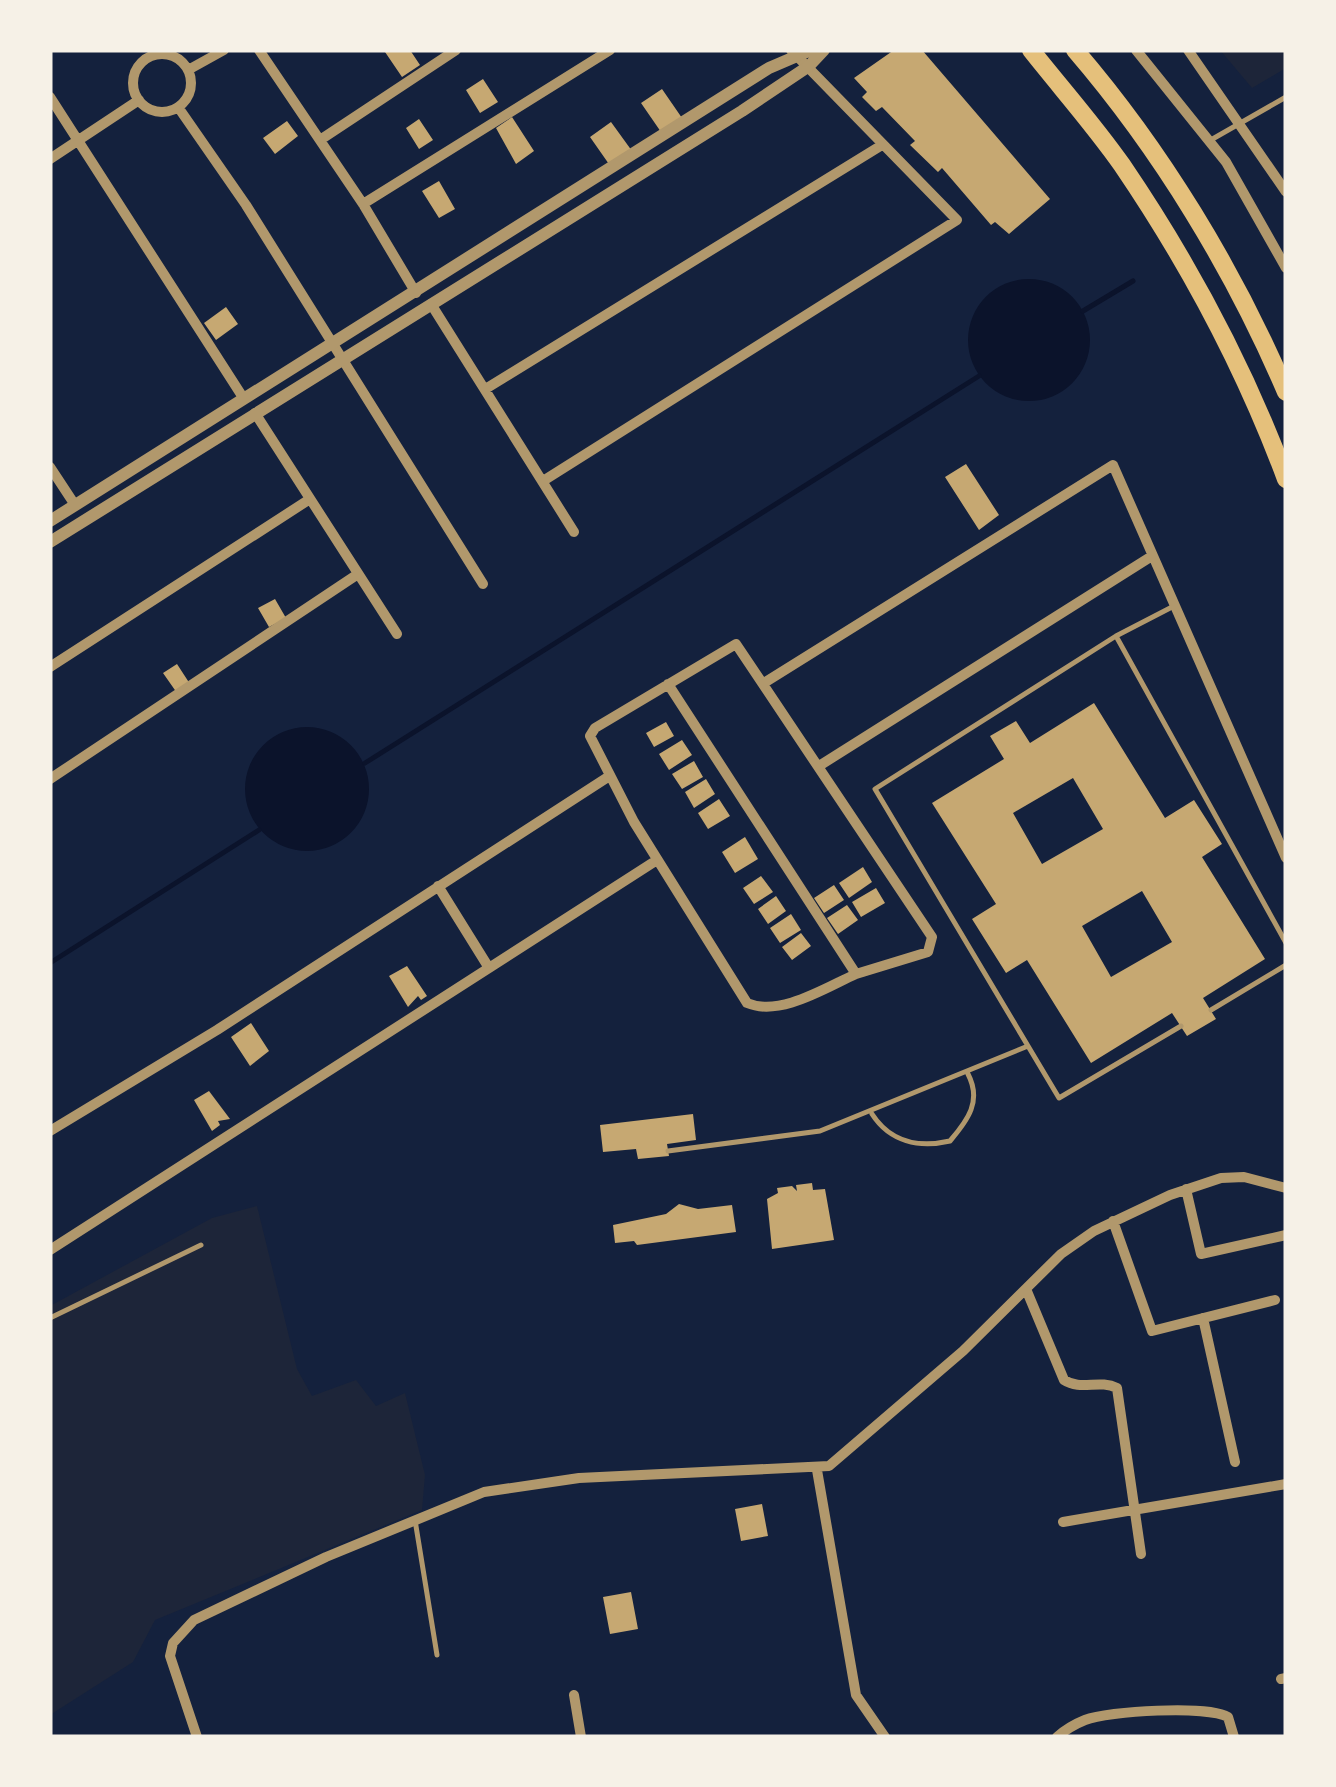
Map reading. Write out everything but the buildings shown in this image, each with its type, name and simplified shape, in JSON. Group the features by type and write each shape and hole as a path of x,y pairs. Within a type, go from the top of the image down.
{"highway":[{"path":"1031,50 1121,164 1186,268 1239,371 1286,479"},
{"path":"1075,50 1166,170 1216,254 1286,392"}],"street":[{"path":"188,70 224,50"},
{"path":"259,50 416,293"},
{"path":"320,140 456,50"},
{"path":"362,204 610,50"},
{"path":"50,542 809,66 824,50"},
{"path":"1136,50 1209,141 1281,247 1286,268"},
{"path":"1188,50 1240,120 1286,192"},
{"path":"50,521 800,52 882,145 956,220 543,481"},
{"path":"147,54 175,57 188,70 189,94 178,107 162,112 138,100 134,76 147,54"},
{"path":"50,97 244,400"},
{"path":"50,160 138,100"},
{"path":"178,107 483,584"},
{"path":"487,388 882,145"},
{"path":"432,304 574,532"},
{"path":"254,414 397,634"},
{"path":"764,683 1113,465 1286,858"},
{"path":"50,466 75,505"},
{"path":"50,667 310,500"},
{"path":"820,766 1152,556"},
{"path":"50,780 358,574"},
{"path":"736,644 932,938 928,952 856,974 807,997 760,1009 746,1003 608,777 590,736 595,728 668,684 736,644"},
{"path":"668,684 856,974"},
{"path":"50,1131 608,777"},
{"path":"50,1250 657,860"},
{"path":"438,886 489,968"},
{"path":"197,1737 170,1656 183,1631 194,1620 326,1556 502,1487 580,1478 817,1470 840,1458 963,1351 1061,1254 1114,1222 1221,1178 1244,1177 1286,1188"},
{"path":"1186,1190 1202,1254 1286,1235"},
{"path":"1114,1222 1152,1331 1275,1300"},
{"path":"1026,1289 1064,1380 1072,1386 1106,1382 1117,1388 1141,1554"},
{"path":"1203,1318 1234,1462"},
{"path":"817,1470 856,1695 885,1737"},
{"path":"1062,1522 1286,1484"},
{"path":"574,1695 581,1737"},
{"path":"1057,1737 1085,1720 1103,1716 1207,1711 1228,1717 1234,1737"}],"lane":[{"path":"1209,141 1286,97"},
{"path":"1174,606 1116,636 874,790 1059,1098 1181,1026"},
{"path":"1116,636 1286,943"},
{"path":"1210,1010 1286,965"},
{"path":"668,1151 820,1131 872,1114 1028,1046"},
{"path":"872,1114 880,1126 899,1138 926,1146 950,1141 974,1108 974,1085 968,1074"},
{"path":"50,1318 202,1245"},
{"path":"414,1520 438,1655"}],"shaded area":[{"path":"1220,50 1286,50 1286,68 1252,88"},
{"path":"1029,279 1052,283 1072,297 1086,317 1090,340 1086,363 1072,383 1052,397 1029,401 1006,397 986,383 972,363 968,340 972,317 986,297 1006,283"},
{"path":"307,727 331,731 351,745 365,765 369,789 365,813 351,833 331,847 307,851 283,847 263,833 249,813 245,789 249,765 263,745 283,731"},
{"path":"257,1206 297,1369 312,1396 356,1380 376,1406 405,1393 425,1475 422,1510 155,1620 133,1662 50,1715 50,1306 212,1218"}],"waterway":[{"path":"1083,311 1133,281"},
{"path":"365,763 979,376"},
{"path":"50,963 259,830"}]}
